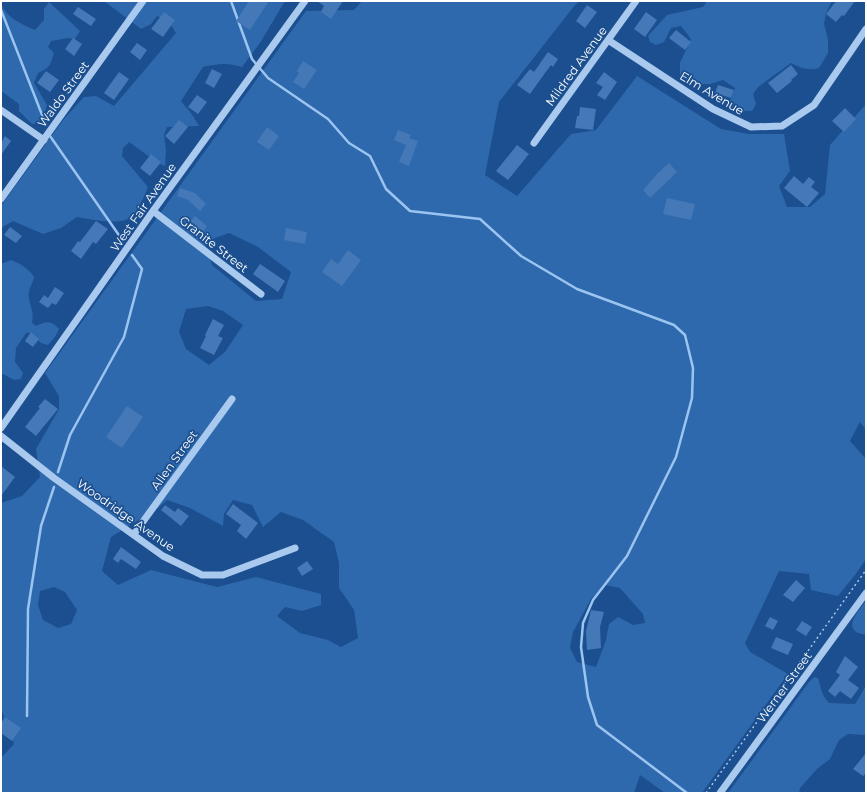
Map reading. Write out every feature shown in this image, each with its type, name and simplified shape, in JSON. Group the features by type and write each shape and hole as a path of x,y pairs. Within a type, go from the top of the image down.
{"street":[{"name":"Waldo Street","path":"1,199 143,1"},
{"name":"West Fair Avenue","path":"1,428 153,211 305,1"},
{"name":"Mildred Avenue","path":"534,143 636,1"},
{"name":"Elm Avenue","path":"608,40 713,109 751,127 782,126 814,105 866,30"},
{"path":"1,110 44,140"},
{"name":"Granite Street","path":"153,211 261,294"},
{"name":"Allen Street","path":"134,534 232,399"},
{"name":"Woodridge Avenue","path":"1,436 54,478 163,556 202,576 223,575 295,548"},
{"name":"Werner Street","path":"720,793 866,593"}],"path":[{"path":"706,793 866,570"}],"shaded area":[{"path":"104,1 285,1 260,43 242,67 231,64 222,64 203,67 181,101 199,126 167,127 164,135 166,150 165,166 158,163 129,142 123,148 122,156 148,187 139,207 131,217 127,220 113,221 77,217 61,228 43,234 13,221 1,228 1,206 63,120 84,97 96,96 114,106 176,33 169,22 157,16 151,24 141,29"},
{"path":"362,1 580,1 575,5 499,102 485,175 517,196 571,134 596,130 637,76 721,129 749,134 784,134 790,171 779,186 787,207 810,207 825,194 830,145 866,104 866,430 860,422 850,441 866,459 866,559 838,596 811,590 809,574 779,571 745,643 750,652 788,674 702,793 665,793 640,775 634,793 1,793 1,758 14,744 1,708 1,503 22,496 40,477 36,449 59,409 59,396 45,373 306,11 354,10","holes":["229,233 258,247 291,272 282,299 256,301 212,265 204,242","208,306 223,311 243,325 225,352 209,365 186,349 179,332 186,309","167,500 190,508 223,526 224,514 233,500 252,505 263,527 281,512 303,520 334,542 339,563 339,588 354,610 358,638 341,647 328,640 300,633 277,616 285,607 302,611 321,605 321,594 256,577 217,587 151,570 118,585 102,571 111,537 158,508","605,585 620,588 643,614 645,623 633,625 618,617 609,624 606,640 596,667 577,662 570,648 573,632 591,599","54,587 65,592 77,610 71,624 58,628 43,620 38,605 40,591"]},
{"path":"707,1 832,1 826,13 824,24 828,39 828,53 819,68 805,68 791,63 758,87 753,94 756,104 752,111 733,110 728,106 735,88 723,80 710,84 691,84 680,78 680,63 691,39 681,26 671,28 664,42 656,45 650,42 648,36 667,15 703,7"},
{"path":"49,2 80,31 75,39 68,38 51,41 48,47 54,53 51,63 48,67 38,73 34,83 47,105 42,122 32,124 19,111 19,104 1,91 1,4 11,17 35,30 44,20 44,9"},
{"path":"11,260 24,267 34,277 29,290 29,299 33,314 32,323 36,326 48,322 59,329 55,337 48,345 41,343 30,333 26,333 16,348 15,362 23,373 21,379 14,380 1,373 1,264"},
{"path":"866,601 866,635 855,631 852,627 852,623 853,619"},
{"path":"814,677 818,678 823,693 829,703 855,704 866,685 866,735 848,734 839,740 830,759 817,769 800,788 799,793 728,793 809,682"}],"building":[{"path":"249,1 269,1 250,30 236,21"},
{"path":"317,1 343,1 331,19 321,12 324,6"},
{"path":"836,1 855,1 844,16 842,15 836,22 826,14"},
{"path":"587,5 597,12 585,28 576,21"},
{"path":"78,7 96,19 91,26 73,14"},
{"path":"164,12 175,20 163,37 151,29"},
{"path":"646,12 657,20 645,37 634,29"},
{"path":"676,30 691,42 685,50 669,38"},
{"path":"73,38 82,44 74,56 65,49"},
{"path":"137,43 147,50 140,60 130,52"},
{"path":"548,52 558,59 553,67 551,65 530,94 517,85 530,69 534,72"},
{"path":"303,61 317,70 304,89 293,82 299,73 297,71"},
{"path":"791,65 798,74 777,93 768,83"},
{"path":"212,69 222,74 214,88 205,83"},
{"path":"46,71 59,80 50,92 37,83"},
{"path":"119,72 129,79 114,100 104,93"},
{"path":"604,72 617,82 605,100 597,95 603,87 596,83"},
{"path":"718,85 734,90 731,98 715,93"},
{"path":"197,95 207,102 198,114 188,107"},
{"path":"580,107 596,109 593,130 575,128"},
{"path":"845,108 856,119 844,132 832,121"},
{"path":"179,120 188,127 174,144 165,136"},
{"path":"267,127 279,136 269,150 257,142"},
{"path":"398,130 411,135 409,138 418,141 409,166 399,162 406,145 394,140"},
{"path":"5,136 11,141 1,155 1,143"},
{"path":"517,145 529,154 508,180 496,171"},
{"path":"151,154 161,162 150,176 140,168"},
{"path":"669,163 677,172 650,198 643,190"},
{"path":"794,176 803,184 809,177 815,182 811,187 819,193 807,207 784,188"},
{"path":"180,188 195,193 206,204 200,211 188,200 177,196"},
{"path":"667,198 695,204 691,220 663,214"},
{"path":"195,216 207,226 200,235 187,225"},
{"path":"96,221 108,229 96,244 93,242 81,259 71,251"},
{"path":"10,227 22,236 16,243 4,235"},
{"path":"286,228 307,232 305,244 284,240"},
{"path":"348,250 361,260 342,286 322,272 331,259 338,264"},
{"path":"260,264 285,281 278,292 253,274"},
{"path":"55,287 64,293 56,305 52,303 48,308 39,302 44,295 48,298"},
{"path":"213,319 224,325 218,336 223,338 214,355 200,348"},
{"path":"31,332 39,339 33,347 25,341"},
{"path":"45,399 58,409 36,436 25,427"},
{"path":"127,406 143,417 122,448 106,437"},
{"path":"1,466 15,477 1,496"},
{"path":"233,504 258,523 246,539 237,531 241,525 226,514"},
{"path":"165,505 175,512 178,508 189,516 181,526 161,510"},
{"path":"121,547 141,562 136,569 121,559 118,563 113,559"},
{"path":"307,561 313,569 302,576 297,568"},
{"path":"796,580 805,588 793,602 783,595"},
{"path":"591,610 604,612 600,627 601,648 587,650 586,631"},
{"path":"770,617 778,621 773,630 765,626"},
{"path":"802,621 812,627 806,636 796,630"},
{"path":"776,637 793,644 788,655 771,648"},
{"path":"845,656 858,667 848,680 859,688 851,699 840,691 835,697 828,691 840,675 836,672"},
{"path":"5,717 21,728 12,741 1,733 1,723"},
{"path":"866,753 866,773 863,776 853,769"}],"waterway":[{"path":"231,1 252,59 268,78 328,119 349,143 370,156 386,189 410,211 480,219 521,256 577,289 674,325 685,335 693,368 692,398 676,457 627,556 593,600 583,623 581,647 588,697 597,725 687,793"},
{"path":"1,10 46,125"},
{"path":"50,136 123,241"},
{"path":"58,472 70,435 124,337 142,269 132,255"},
{"path":"27,716 28,609 41,526 54,487"}]}
